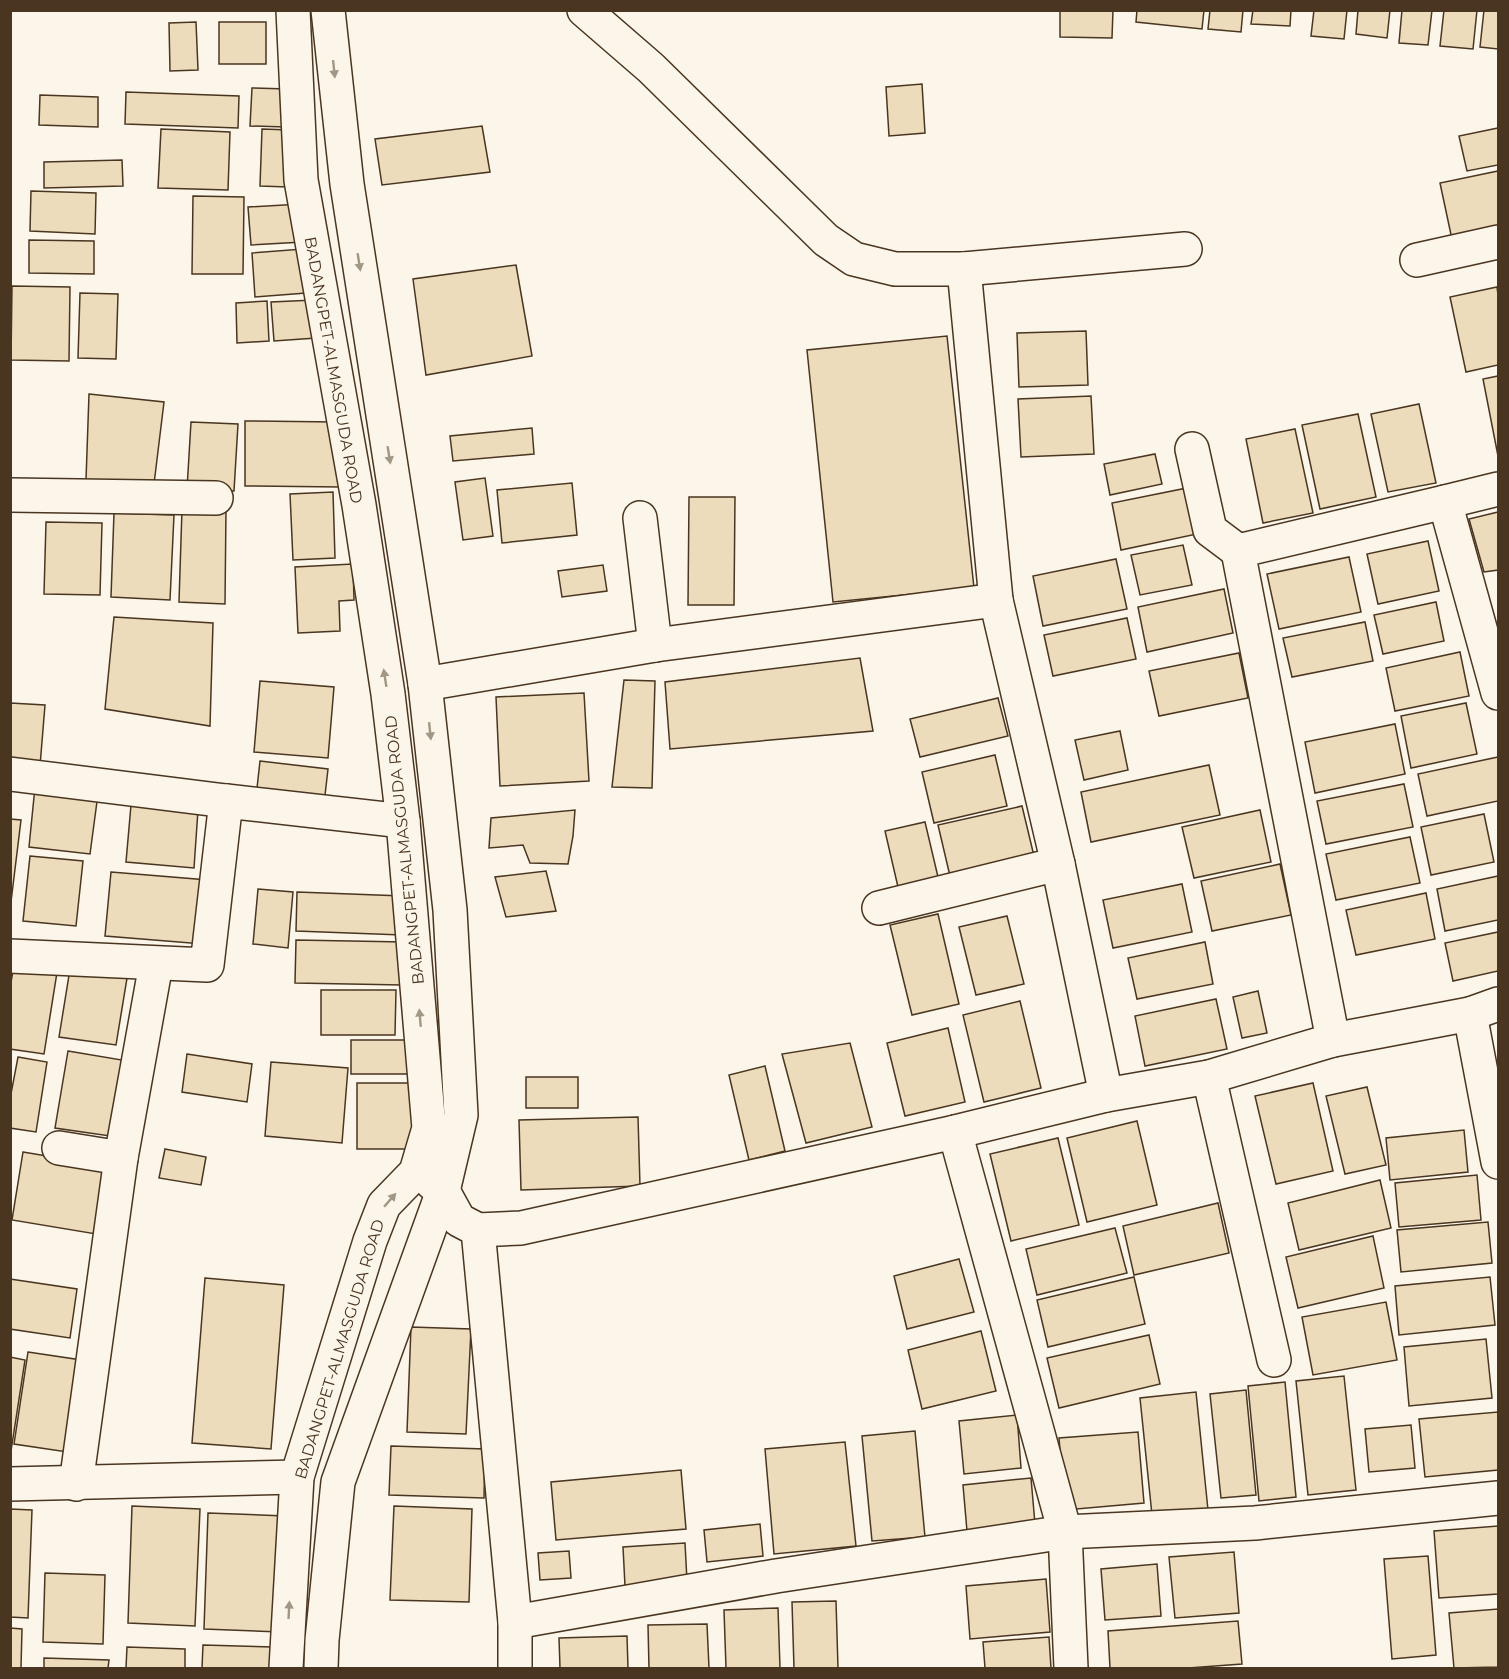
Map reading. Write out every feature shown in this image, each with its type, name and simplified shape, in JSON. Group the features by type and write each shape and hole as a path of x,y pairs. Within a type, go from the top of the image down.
{"street":[{"name":"BADANGPET-ALMASGUDA ROAD","path":"286,1668 297,1477 370,1241 384,1205 417,1172 429,1128 404,821 388,694 360,516 301,180 293,10"},
{"path":"321,1668 338,1482 443,1191 461,1115 450,910 425,684 347,184 328,10"},
{"path":"584,10 651,68 826,240 855,259 895,269 964,269 1185,249"},
{"path":"1417,260 1498,242"},
{"path":"964,269 996,600 1058,864 1106,1095"},
{"path":"1192,449 1210,530 1238,551 1333,1040"},
{"path":"1238,551 1498,489"},
{"path":"10,495 216,498"},
{"path":"1445,502 1498,693"},
{"path":"640,518 655,645"},
{"path":"425,684 655,645 996,600"},
{"path":"10,774 404,821"},
{"path":"10,956 207,965 226,801"},
{"path":"879,908 1058,864"},
{"path":"76,1484 121,1158 156,964"},
{"path":"417,1172 443,1191 459,1220 478,1230 521,1228 955,1132 1106,1095 1209,1077 1333,1040 1484,1009 1498,1162"},
{"path":"1209,1077 1274,1360"},
{"path":"955,1132 1065,1532 1071,1668"},
{"path":"59,1148 121,1158"},
{"path":"478,1230 515,1622 515,1668"},
{"path":"10,1484 297,1477"},
{"path":"515,1622 776,1576 1065,1532 1255,1523 1498,1498"}],"building":[{"path":"1060,10 1113,10 1112,38 1060,37"},
{"path":"1137,10 1204,10 1202,29 1136,22"},
{"path":"1210,10 1243,10 1241,32 1208,29"},
{"path":"1253,10 1291,10 1290,26 1251,24"},
{"path":"1314,10 1347,10 1344,39 1311,36"},
{"path":"1358,10 1390,10 1387,38 1356,34"},
{"path":"1402,10 1432,10 1428,45 1399,43"},
{"path":"1444,10 1477,10 1473,49 1440,46"},
{"path":"1484,10 1498,10 1498,49 1480,47"},
{"path":"196,22 198,70 170,71 169,23"},
{"path":"219,22 266,22 266,64 219,64"},
{"path":"922,84 925,133 889,136 886,87"},
{"path":"252,88 287,89 286,127 250,126"},
{"path":"126,92 239,96 238,128 125,124"},
{"path":"40,95 98,97 98,127 39,125"},
{"path":"482,126 490,172 382,185 375,139"},
{"path":"1498,128 1498,165 1467,171 1459,136"},
{"path":"161,129 230,132 228,190 158,188"},
{"path":"262,129 290,130 288,187 260,186"},
{"path":"122,160 123,186 44,188 44,162"},
{"path":"1498,171 1498,235 1453,244 1440,183"},
{"path":"31,191 96,193 95,234 30,231"},
{"path":"193,196 244,197 243,274 192,274"},
{"path":"301,204 303,242 251,245 248,207"},
{"path":"29,240 94,241 94,274 29,273"},
{"path":"303,249 306,293 255,297 252,253"},
{"path":"516,265 532,356 426,375 413,279"},
{"path":"12,286 70,287 69,361 11,360"},
{"path":"1497,287 1498,365 1466,372 1450,297"},
{"path":"80,293 118,294 116,359 78,358"},
{"path":"314,300 316,338 274,341 271,302"},
{"path":"267,301 269,341 237,343 236,303"},
{"path":"1086,331 1088,385 1019,387 1017,333"},
{"path":"947,336 974,588 833,602 807,350"},
{"path":"1498,376 1498,456 1483,379"},
{"path":"89,394 164,402 154,484 86,480"},
{"path":"1091,396 1094,454 1021,457 1018,399"},
{"path":"1419,404 1436,483 1388,492 1371,414"},
{"path":"1358,414 1376,497 1320,509 1302,425"},
{"path":"245,421 336,422 341,487 245,486"},
{"path":"191,422 238,424 234,491 187,489"},
{"path":"532,428 534,454 453,461 450,436"},
{"path":"1295,429 1313,513 1263,523 1246,439"},
{"path":"1155,454 1162,484 1110,495 1104,464"},
{"path":"485,478 493,536 463,540 455,482"},
{"path":"572,483 577,535 502,543 497,490"},
{"path":"1187,488 1197,534 1121,550 1112,503"},
{"path":"333,492 335,558 293,560 290,494"},
{"path":"689,497 735,497 734,605 688,605"},
{"path":"182,509 226,509 225,604 179,602"},
{"path":"1498,512 1498,570 1484,572 1469,519"},
{"path":"114,513 174,515 170,600 111,597"},
{"path":"46,522 102,523 100,595 44,594"},
{"path":"1428,541 1439,591 1378,604 1367,554"},
{"path":"1183,545 1192,585 1140,595 1131,555"},
{"path":"1349,557 1361,612 1279,629 1267,574"},
{"path":"1116,559 1127,609 1043,626 1033,576"},
{"path":"353,564 354,600 339,601 340,631 298,633 295,567"},
{"path":"603,565 607,591 562,597 558,571"},
{"path":"1224,589 1233,633 1147,652 1138,607"},
{"path":"1436,602 1444,641 1383,654 1374,615"},
{"path":"114,617 213,623 210,726 105,709"},
{"path":"1127,618 1136,659 1053,676 1044,635"},
{"path":"1365,622 1373,661 1292,677 1283,638"},
{"path":"1460,652 1469,696 1395,711 1386,668"},
{"path":"1239,653 1248,698 1159,716 1149,671"},
{"path":"860,658 873,731 670,749 665,682"},
{"path":"624,680 655,681 652,788 612,787"},
{"path":"260,681 334,687 328,758 254,752"},
{"path":"584,693 589,781 500,786 496,697"},
{"path":"998,698 1008,736 920,757 910,719"},
{"path":"10,703 45,705 40,766 10,764"},
{"path":"1466,703 1477,754 1411,768 1401,716"},
{"path":"1395,724 1405,774 1315,793 1305,742"},
{"path":"1120,731 1128,770 1084,780 1075,740"},
{"path":"995,755 1007,806 934,823 922,772"},
{"path":"1498,757 1498,801 1427,816 1418,774"},
{"path":"260,761 328,769 324,804 256,797"},
{"path":"1209,765 1220,815 1091,842 1081,792"},
{"path":"1404,784 1413,827 1326,844 1317,801"},
{"path":"35,787 98,794 90,854 29,847"},
{"path":"131,805 198,810 194,868 126,862"},
{"path":"1022,806 1034,856 950,876 938,825"},
{"path":"575,810 568,864 530,863 523,845 489,848 491,818"},
{"path":"1260,810 1271,862 1194,878 1182,827"},
{"path":"1484,814 1494,862 1431,875 1421,827"},
{"path":"10,819 21,820 10,910"},
{"path":"925,822 938,877 898,887 885,831"},
{"path":"1410,837 1420,883 1336,900 1326,854"},
{"path":"30,856 83,861 76,926 23,921"},
{"path":"1280,864 1291,915 1212,931 1201,881"},
{"path":"546,871 556,911 506,917 495,877"},
{"path":"111,872 208,880 203,944 105,936"},
{"path":"1498,876 1498,920 1445,931 1437,889"},
{"path":"1182,884 1192,932 1113,948 1103,900"},
{"path":"258,889 293,892 288,948 253,944"},
{"path":"297,892 403,896 402,935 296,931"},
{"path":"1426,893 1435,939 1356,955 1346,910"},
{"path":"938,914 959,1004 912,1015 890,925"},
{"path":"1007,916 1024,984 976,995 959,927"},
{"path":"1498,932 1498,971 1453,981 1445,943"},
{"path":"296,940 404,942 403,985 295,983"},
{"path":"1205,942 1213,984 1137,999 1128,958"},
{"path":"15,959 58,966 44,1054 10,1049 10,988"},
{"path":"71,963 128,972 116,1045 59,1037"},
{"path":"321,990 396,990 395,1035 321,1035"},
{"path":"1258,991 1267,1033 1242,1038 1233,997"},
{"path":"1216,999 1227,1049 1145,1066 1135,1016"},
{"path":"1020,1001 1041,1088 984,1102 963,1015"},
{"path":"948,1028 965,1102 905,1116 887,1043"},
{"path":"351,1040 413,1040 413,1074 351,1074"},
{"path":"850,1043 872,1127 806,1143 782,1054"},
{"path":"68,1051 122,1060 110,1136 55,1128"},
{"path":"187,1054 252,1064 247,1102 182,1092"},
{"path":"18,1057 47,1062 36,1132 10,1128 10,1099"},
{"path":"271,1062 348,1068 342,1143 265,1136"},
{"path":"765,1066 785,1151 749,1160 729,1075"},
{"path":"526,1077 578,1077 578,1108 526,1108"},
{"path":"357,1083 417,1083 417,1149 357,1149"},
{"path":"1313,1083 1333,1171 1276,1184 1255,1096"},
{"path":"1367,1087 1386,1165 1345,1174 1326,1096"},
{"path":"638,1117 640,1186 521,1190 519,1120"},
{"path":"1137,1121 1157,1205 1087,1222 1067,1138"},
{"path":"1464,1130 1468,1172 1390,1180 1386,1138"},
{"path":"1058,1138 1079,1225 1011,1241 990,1154"},
{"path":"165,1149 206,1157 201,1185 159,1178"},
{"path":"23,1152 107,1166 96,1234 12,1220"},
{"path":"1477,1175 1481,1220 1399,1227 1395,1183"},
{"path":"1380,1180 1391,1228 1299,1250 1288,1203"},
{"path":"1218,1203 1229,1253 1134,1275 1123,1226"},
{"path":"1488,1222 1492,1263 1401,1272 1397,1230"},
{"path":"1115,1228 1127,1273 1037,1295 1026,1249"},
{"path":"1373,1236 1384,1288 1298,1308 1286,1257"},
{"path":"959,1259 974,1312 907,1329 894,1276"},
{"path":"1134,1277 1145,1324 1048,1347 1037,1300"},
{"path":"1490,1277 1495,1325 1399,1335 1395,1286"},
{"path":"205,1278 284,1285 271,1449 192,1443"},
{"path":"10,1279 77,1289 70,1338 10,1329"},
{"path":"1386,1302 1397,1360 1313,1375 1302,1317"},
{"path":"411,1327 471,1329 466,1434 407,1432"},
{"path":"981,1331 996,1391 922,1409 908,1350"},
{"path":"1149,1335 1160,1384 1059,1408 1047,1358"},
{"path":"1486,1339 1492,1398 1409,1406 1404,1347"},
{"path":"28,1352 88,1361 74,1453 14,1444"},
{"path":"10,1357 25,1360 11,1451 10,1450"},
{"path":"1344,1376 1356,1490 1308,1495 1296,1381"},
{"path":"1285,1382 1296,1497 1259,1501 1248,1386"},
{"path":"1246,1390 1256,1495 1221,1498 1210,1394"},
{"path":"1196,1392 1208,1510 1152,1515 1140,1398"},
{"path":"1498,1412 1498,1470 1425,1477 1419,1419"},
{"path":"1017,1415 1021,1468 964,1474 959,1421"},
{"path":"1411,1425 1415,1468 1369,1472 1365,1429"},
{"path":"915,1431 925,1537 872,1541 862,1436"},
{"path":"1138,1432 1144,1503 1065,1510 1059,1438"},
{"path":"845,1442 856,1546 774,1554 765,1449"},
{"path":"391,1446 485,1449 484,1498 389,1495"},
{"path":"681,1470 686,1529 556,1540 551,1482"},
{"path":"1031,1478 1035,1524 967,1531 963,1485"},
{"path":"132,1506 200,1509 195,1626 128,1623"},
{"path":"394,1506 472,1509 469,1602 390,1600"},
{"path":"10,1509 32,1510 28,1618 10,1617"},
{"path":"208,1513 285,1516 280,1632 204,1629"},
{"path":"760,1524 763,1556 707,1562 704,1530"},
{"path":"1498,1526 1498,1594 1439,1598 1434,1531"},
{"path":"685,1543 687,1581 625,1586 623,1547"},
{"path":"569,1551 571,1578 540,1580 538,1553"},
{"path":"1234,1552 1239,1613 1175,1618 1169,1557"},
{"path":"1428,1556 1436,1655 1392,1659 1384,1559"},
{"path":"1157,1564 1161,1616 1105,1620 1101,1569"},
{"path":"45,1573 105,1575 103,1644 43,1642"},
{"path":"1046,1579 1050,1632 970,1639 966,1586"},
{"path":"836,1601 838,1668 794,1668 792,1602"},
{"path":"778,1608 780,1668 726,1668 724,1610"},
{"path":"1498,1609 1498,1667 1454,1668 1449,1613"},
{"path":"1238,1621 1242,1664 1188,1668 1110,1668 1108,1631"},
{"path":"707,1624 709,1668 649,1668 648,1625"},
{"path":"10,1628 22,1629 21,1668 10,1668"},
{"path":"627,1636 628,1668 560,1668 559,1638"},
{"path":"1049,1637 1051,1668 985,1668 983,1642"},
{"path":"203,1645 273,1647 273,1668 202,1668"},
{"path":"127,1647 185,1649 185,1668 126,1668"},
{"path":"44,1658 109,1660 108,1668 44,1668"}]}
